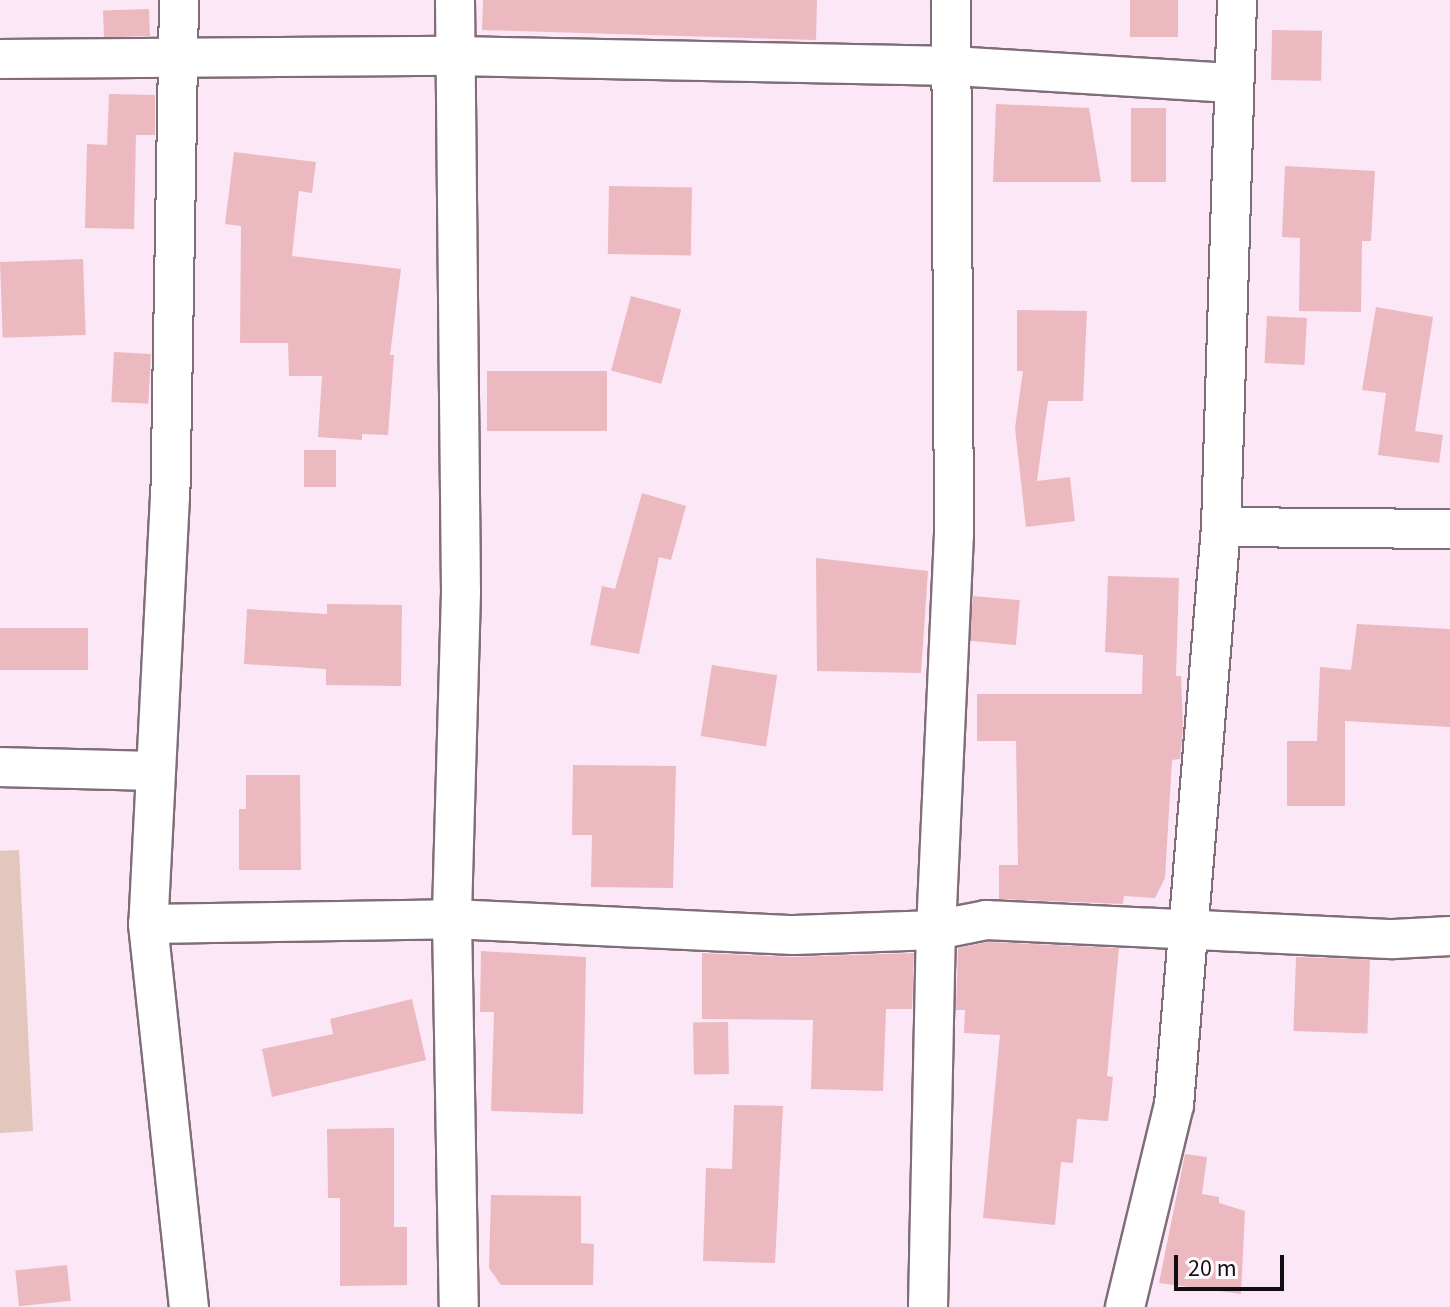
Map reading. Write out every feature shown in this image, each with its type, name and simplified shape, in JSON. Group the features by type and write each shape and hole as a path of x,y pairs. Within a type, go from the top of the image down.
{"street":[{"path":"179,0 170,496 148,924 189,1307"},
{"path":"455,0 453,56 461,592 452,919 459,1307"},
{"path":"928,1307 936,930 954,535 954,66 951,0"},
{"path":"1125,1307 1174,1105 1221,527 1232,83 1237,0"},
{"path":"0,59 453,56 954,66 1232,83"},
{"path":"1221,527 1450,529"},
{"path":"0,767 155,771"},
{"path":"148,924 452,919 794,935 936,930 986,920 1394,939 1450,936"}],"shaded area":[{"path":"19,850 33,1131 0,1133 0,851"}],"building":[{"path":"483,0 817,0 816,40 482,30"},
{"path":"1130,0 1178,0 1178,37 1130,37"},
{"path":"149,9 150,36 104,38 103,11"},
{"path":"1272,30 1322,31 1321,81 1271,80"},
{"path":"109,94 155,95 155,135 136,135 134,229 85,228 87,144 107,145"},
{"path":"996,104 1089,108 1101,182 993,182"},
{"path":"1131,108 1166,108 1166,182 1131,182"},
{"path":"234,152 316,162 312,193 299,191 292,256 401,269 390,355 394,355 388,435 362,434 362,440 318,437 322,376 289,376 288,343 240,343 241,226 225,224"},
{"path":"1285,166 1375,171 1371,241 1362,241 1361,312 1299,311 1300,238 1282,237"},
{"path":"609,186 692,187 691,255 608,254"},
{"path":"83,259 86,335 3,338 0,262"},
{"path":"631,296 681,309 661,384 611,370"},
{"path":"1376,307 1433,317 1415,431 1443,435 1439,463 1378,455 1386,393 1362,390"},
{"path":"1017,310 1087,311 1083,401 1048,401 1037,481 1070,477 1075,521 1026,527 1015,428 1023,371 1017,371"},
{"path":"1267,316 1307,318 1304,365 1265,363"},
{"path":"114,352 151,354 148,404 111,402"},
{"path":"487,371 607,371 607,431 487,431"},
{"path":"304,450 336,450 336,487 304,487"},
{"path":"642,493 686,506 671,560 659,557 639,654 590,645 602,586 615,589"},
{"path":"816,558 928,571 921,673 817,671"},
{"path":"1108,576 1179,578 1176,676 1181,676 1183,727 1180,759 1172,760 1165,878 1155,898 1124,896 1123,904 999,899 999,865 1018,865 1016,741 977,741 977,694 1142,694 1143,655 1105,652"},
{"path":"973,596 1020,600 1016,645 969,641"},
{"path":"327,604 402,605 401,686 326,685 326,669 244,664 247,609 327,614"},
{"path":"1357,624 1450,629 1450,727 1345,721 1345,806 1287,806 1287,741 1317,741 1320,667 1351,670"},
{"path":"0,628 88,628 88,670 0,670"},
{"path":"712,665 777,675 766,746 701,736"},
{"path":"573,765 676,766 673,888 591,887 592,835 572,835"},
{"path":"246,775 300,775 301,870 239,870 239,809 246,809"},
{"path":"988,942 1119,948 1107,1076 1113,1077 1108,1121 1077,1119 1073,1163 1061,1162 1055,1225 983,1218 1000,1035 964,1033 965,1010 956,1010 958,948"},
{"path":"481,951 586,957 583,1114 491,1111 494,1012 480,1012"},
{"path":"702,953 793,957 914,953 912,1009 886,1009 883,1091 811,1089 813,1020 702,1019"},
{"path":"1296,957 1370,960 1367,1034 1293,1031"},
{"path":"412,999 426,1060 272,1097 262,1049 333,1034 330,1019"},
{"path":"728,1022 729,1074 694,1075 693,1023"},
{"path":"734,1105 783,1106 775,1263 703,1261 706,1168 732,1169"},
{"path":"394,1128 394,1227 407,1227 407,1285 340,1286 340,1198 328,1198 327,1129"},
{"path":"1185,1154 1207,1157 1202,1194 1219,1197 1219,1203 1245,1211 1241,1294 1159,1283"},
{"path":"491,1195 581,1196 581,1243 594,1244 593,1285 501,1285 489,1268"},
{"path":"67,1265 71,1301 19,1306 15,1270"}]}
